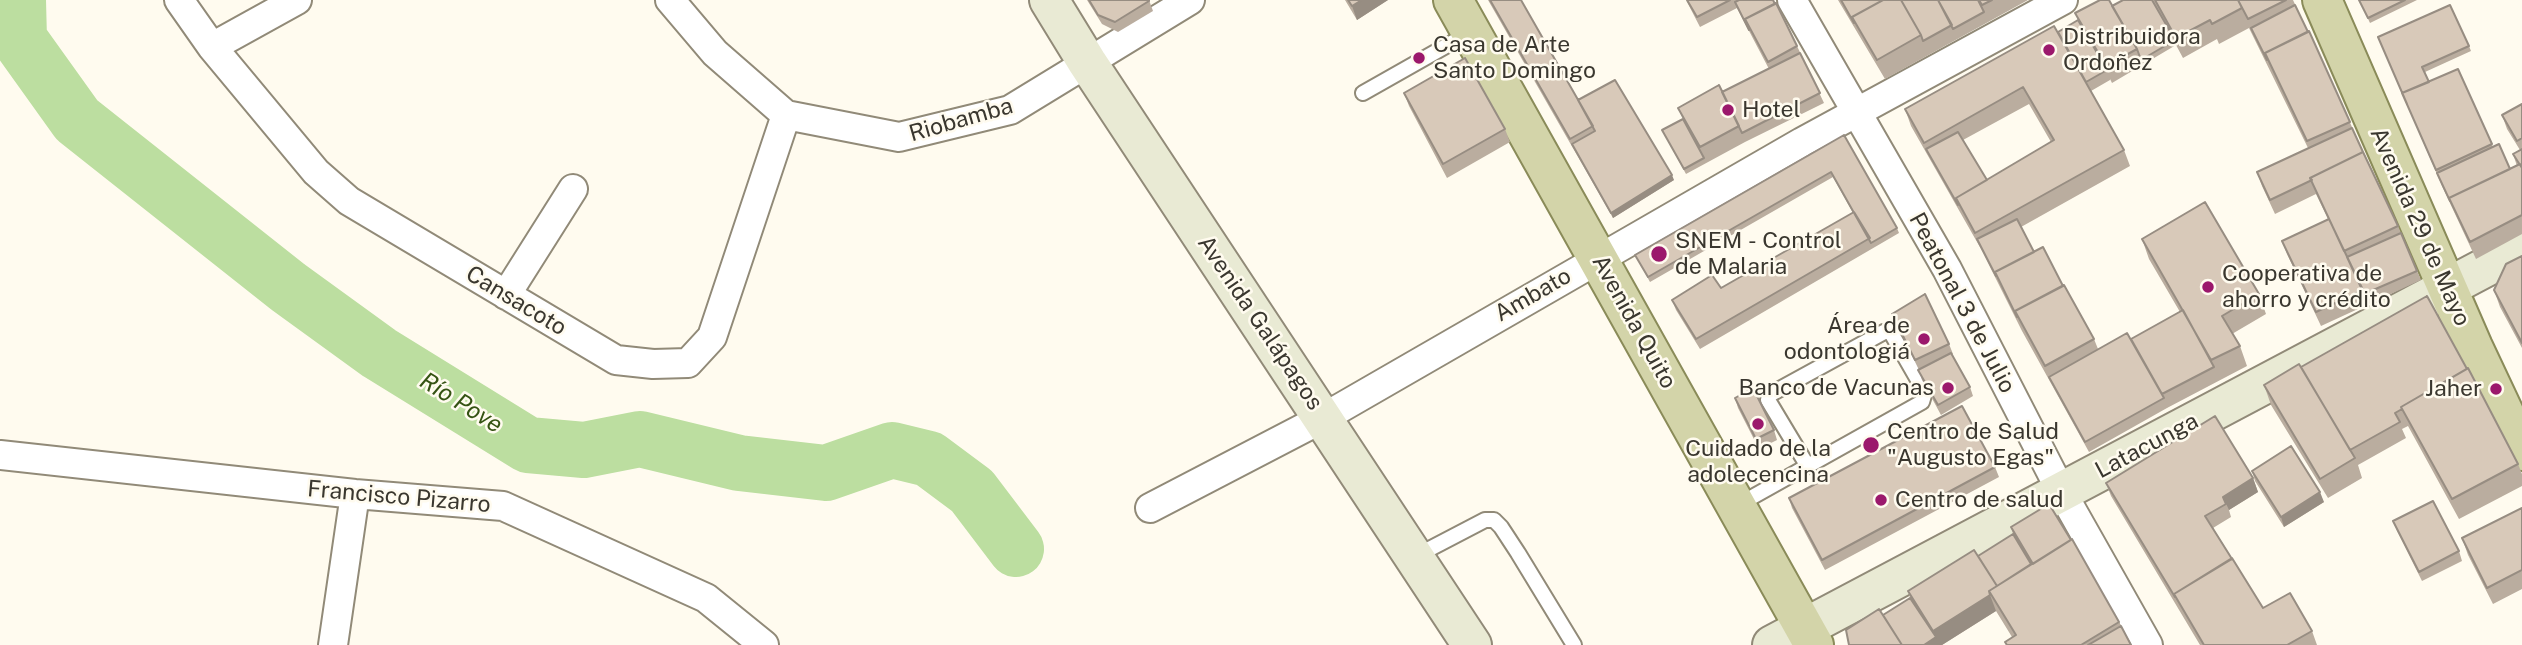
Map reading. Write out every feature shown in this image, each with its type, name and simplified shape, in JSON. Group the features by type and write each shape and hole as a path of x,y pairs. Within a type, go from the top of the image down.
{"main road":[{"name":"Avenida 29 de Mayo","path":"2322,0 2447,288 2522,452"},
{"name":"Avenida Quito","path":"1462,16 1737,506 1796,640"}],"street":[{"name":"Cansacoto","path":"179,0 212,47 316,172 349,201 616,360 653,364 688,363 712,337 786,115"},
{"path":"212,47 297,0"},
{"name":"Riobamba","path":"670,0 715,53 786,115 899,138 1010,110 1190,0"},
{"name":"Avenida Galápagos","path":"1049,0 1087,62 1472,645"},
{"name":"Peatonal 3 de Julio","path":"1792,0 1947,269 2061,491 2148,645"},
{"name":"Ambato","path":"1150,508 1323,418 1598,258 2063,0"},
{"path":"506,295 573,189"},
{"name":"Latacunga","path":"1796,640 2061,491 2522,248"},
{"name":"Francisco Pizarro","path":"0,455 355,494 503,506 706,598 764,645"},
{"path":"332,645 355,494"}],"lane":[{"path":"1363,93 1462,16"},
{"path":"1737,506 1922,401 1925,393 1890,331 1769,395 1768,400 1807,466"},
{"path":"1415,556 1485,520 1494,520 1502,527 1573,645"}],"building":[{"path":"1089,0 1149,1 1115,22 1098,15"},
{"path":"1348,0 1362,0 1352,6"},
{"path":"1490,0 1521,0 1593,126 1570,139"},
{"path":"1687,0 1730,0 1697,17"},
{"path":"1773,0 1775,4 1745,19 1749,30 1735,2"},
{"path":"1841,0 1883,0 1852,17 1854,23"},
{"path":"1883,0 1901,0 1921,35 1877,60 1852,17"},
{"path":"1901,0 1938,0 1952,25 1923,41"},
{"path":"1938,0 1978,0 1984,12 1953,29"},
{"path":"1979,0 1992,0 1982,5"},
{"path":"2100,0 2109,0 2137,49 2106,66 2075,13"},
{"path":"2123,0 2152,0 2175,40 2141,60 2112,6"},
{"path":"2155,0 2238,0 2242,8 2212,24 2210,20 2176,38"},
{"path":"2238,0 2286,0 2248,19"},
{"path":"2359,0 2405,0 2368,18"},
{"path":"1776,3 1797,46 1768,62 1745,19"},
{"path":"2295,5 2308,32 2265,53 2267,60 2251,28"},
{"path":"2450,5 2469,46 2422,67 2429,82 2402,93 2378,37"},
{"path":"2078,20 2107,70 2086,82 2058,32"},
{"path":"2054,26 2124,150 1975,233 1956,198 2054,140 2023,87 1924,143 1905,109"},
{"path":"2309,31 2350,122 2307,141 2265,53"},
{"path":"1800,53 1820,93 1742,133 1722,92"},
{"path":"1465,58 1505,129 1443,164 1404,93"},
{"path":"2458,69 2492,144 2436,170 2402,93"},
{"path":"1615,80 1672,175 1611,213 1572,144 1595,131 1578,100"},
{"path":"1719,85 1739,126 1700,147 1678,108"},
{"path":"2522,104 2522,138 2517,141 2502,115"},
{"path":"1683,119 1704,158 1684,169 1662,130"},
{"path":"2352,128 2363,152 2270,200 2257,172"},
{"path":"1958,132 1987,180 1956,198 1958,205 1926,149"},
{"path":"1844,135 1897,228 1871,243 1831,172 1648,277 1635,255"},
{"path":"2499,144 2510,169 2449,198 2450,201 2437,173"},
{"path":"2522,149 2522,168 2513,154"},
{"path":"2363,152 2398,226 2344,251 2310,178"},
{"path":"2520,164 2522,215 2470,242 2449,198"},
{"name":"Cooperativa de ahorro y crédito","path":"2205,202 2259,294 2222,316 2240,346 2211,360 2142,239"},
{"path":"1854,212 1870,238 1696,339 1672,300 1712,275 1721,288"},
{"path":"2017,219 2034,252 1995,272 1996,276 1977,239"},
{"path":"2329,219 2363,290 2316,312 2282,241"},
{"path":"2401,233 2417,271 2364,294 2347,257"},
{"path":"2043,247 2063,286 2015,311 2017,317 1995,272"},
{"path":"2522,256 2522,343 2494,290 2506,264"},
{"path":"2064,285 2094,339 2045,366 2015,311"},
{"name":"Área de odontologiá","path":"1925,294 1949,344 1915,360 1892,314"},
{"path":"2427,296 2467,369 2401,407 2402,409 2395,413 2400,422 2350,450 2301,367"},
{"path":"2183,310 2214,367 2162,394 2131,339"},
{"path":"2127,333 2164,398 2085,442 2049,377"},
{"name":"Banco de Vacunas","path":"1951,353 1970,387 1938,405 1918,370"},
{"path":"2299,364 2355,458 2320,479 2264,385"},
{"path":"2468,368 2518,464 2452,499 2401,407"},
{"name":"Cuidado de la adolecencina","path":"1753,388 1774,430 1756,439 1735,398"},
{"name":"Centro de salud","path":"1962,406 1995,467 1822,560 1789,498"},
{"path":"2215,416 2253,478 2223,497 2226,504 2205,516 2232,559 2174,594 2175,597 2106,483"},
{"path":"2291,446 2320,492 2281,517 2252,471"},
{"path":"2433,501 2459,551 2419,572 2393,521"},
{"path":"2049,504 2071,540 2033,564 2011,527"},
{"path":"2522,508 2522,570 2487,588 2462,538"},
{"path":"2013,534 2031,564 1997,586 1978,556"},
{"path":"2072,539 2119,622 2081,645 2007,645 2005,642 2016,635 1989,591"},
{"path":"1974,550 1997,586 1989,591 1990,595 1933,631 1908,591"},
{"path":"2232,558 2263,608 2290,593 2312,631 2287,645 2204,645 2174,594"},
{"path":"1910,598 1936,637 1924,645 1902,645 1883,615"},
{"path":"1879,609 1902,645 1849,645 1846,630"},
{"path":"2121,626 2131,645 2088,645"}],"waterway":[{"name":"Río Pove","path":"18,0 19,39 77,120 288,287 379,353 528,445 584,450 640,439 739,463 826,473 892,450 929,459 972,491 1016,549"}],"place":[{"name":"Distribuidora Ordoñez","path":"2049,50"},
{"name":"Casa de Arte Santo Domingo","path":"1419,58"},
{"name":"Hotel","path":"1728,110"},
{"name":"SNEM - Control de Malaria","path":"1659,254"},
{"name":"Cooperativa de ahorro y crédito","path":"2208,287"},
{"name":"Área de odontologiá","path":"1924,339"},
{"name":"Banco de Vacunas","path":"1948,388"},
{"name":"Jaher","path":"2496,389"},
{"name":"Cuidado de la adolecencina","path":"1758,424"},
{"name":"Centro de Salud \"Augusto Egas\"","path":"1871,445"},
{"name":"Centro de salud","path":"1881,500"}]}
